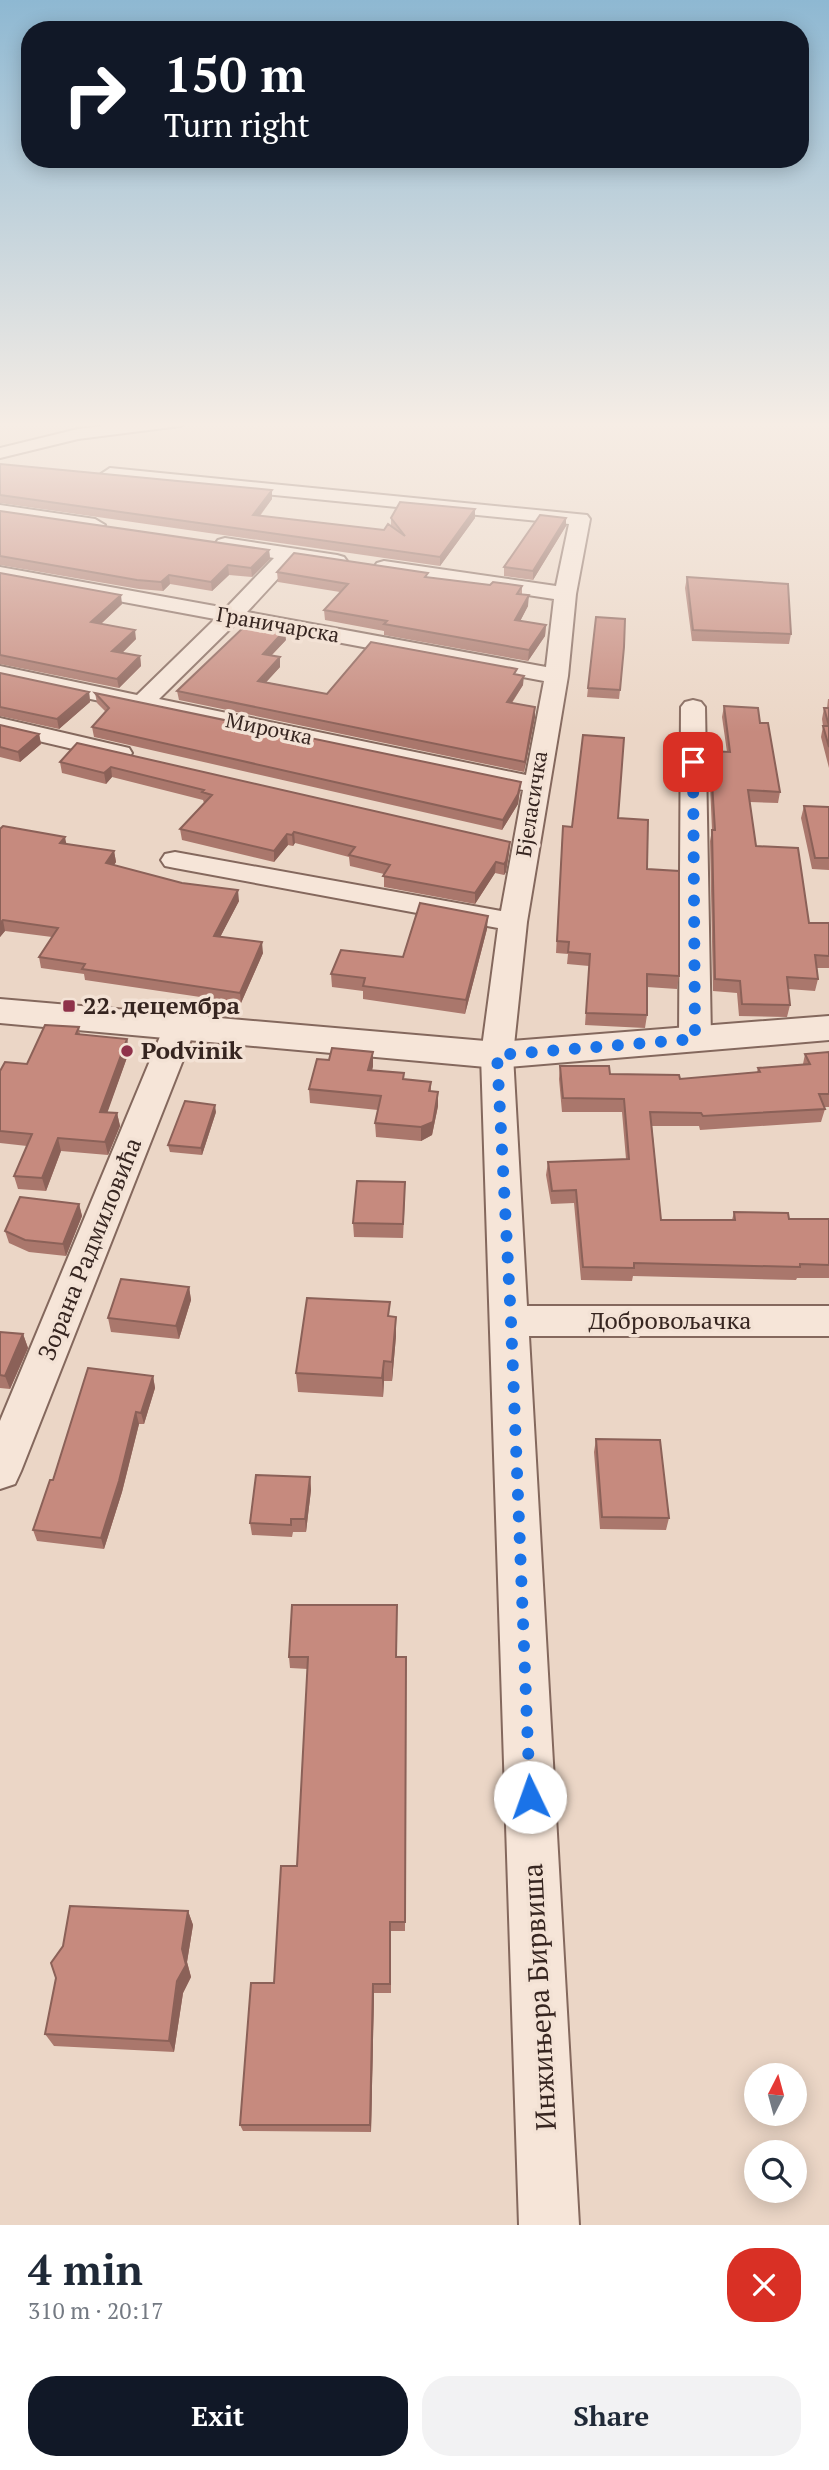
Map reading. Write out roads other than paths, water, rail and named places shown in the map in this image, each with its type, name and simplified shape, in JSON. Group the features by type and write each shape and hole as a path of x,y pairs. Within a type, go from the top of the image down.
{"street":[{"path":"95,525 110,527"},
{"name":"Бјеласичка","path":"497,1055 513,922 556,676 565,594 579,525"},
{"path":"207,541 565,594"},
{"path":"142,703 290,554"},
{"name":"Граничарска","path":"0,573 556,676"},
{"name":"Мирочка","path":"0,673 537,785"},
{"path":"693,707 695,1039"},
{"path":"0,725 148,759"},
{"path":"498,840 525,846"},
{"path":"175,860 513,922"},
{"path":"1,1014 497,1055 829,1028"},
{"name":"Зорана Радмиловића","path":"0,1471 180,1027"},
{"name":"Инжињера Бирвиша","path":"497,1055 550,2225"},
{"name":"Добровољачка","path":"511,1321 829,1321"}],"place":[{"name":"22. децембра","path":"69,1006"},
{"name":"Podvinik","path":"127,1051"}]}
